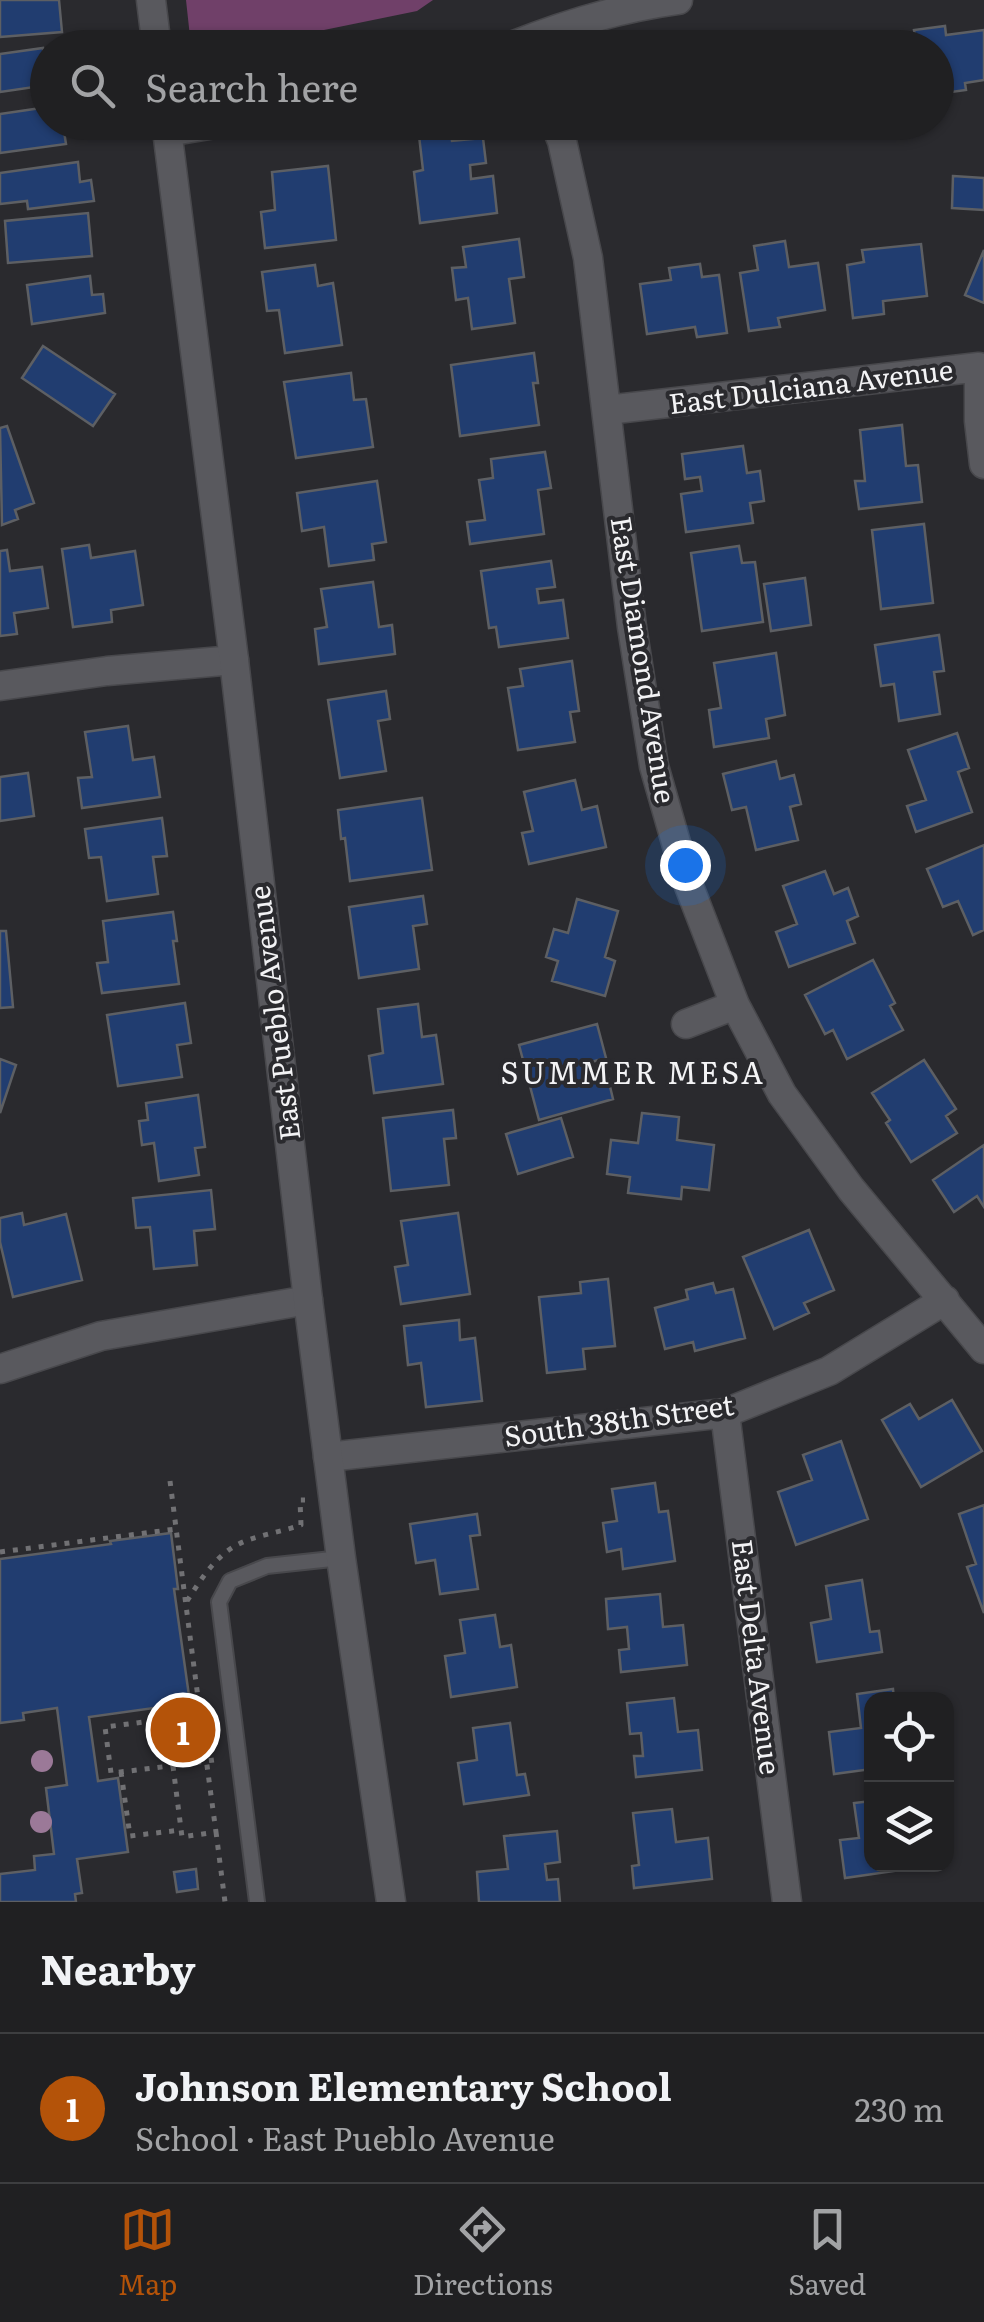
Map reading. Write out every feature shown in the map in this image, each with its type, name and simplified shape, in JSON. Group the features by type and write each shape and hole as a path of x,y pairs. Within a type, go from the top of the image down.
{"street":[{"path":"150,0 154,30"},
{"path":"551,30 678,0"},
{"name":"East Pueblo Avenue","path":"168,140 234,660 308,1300 392,1902"},
{"name":"East Diamond Avenue","path":"562,140 588,258 632,627 654,766 687,881 735,1005 782,1094 851,1188 984,1349"},
{"name":"East Dulciana Avenue","path":"607,410 979,367 984,464"},
{"path":"0,686 107,671 234,660"},
{"path":"686,1024 735,1005"},
{"path":"0,1369 101,1336 308,1300"},
{"name":"South 38th Street","path":"328,1457 725,1412 829,1371 946,1300"},
{"name":"East Delta Avenue","path":"725,1412 787,1902"}],"lane":[{"path":"257,1902 219,1602 230,1581 266,1566 341,1558"}],"path":[{"path":"170,1481 225,1902"},
{"path":"186,1603 224,1553 246,1540 301,1525 300,1500 334,1498"},
{"path":"0,1552 176,1529"},
{"path":"200,1714 105,1728 111,1774 238,1756"},
{"path":"167,1719 182,1837 216,1832"},
{"path":"122,1772 130,1836 181,1830"}],"shaded area":[{"path":"186,0 433,0 417,11 324,30 189,30"}],"building":[{"path":"0,0 59,0 62,30 30,30 30,35 0,37"},
{"path":"945,26 945,30 914,30"},
{"path":"984,30 984,80 965,83 966,90 954,92 954,34"},
{"path":"30,50 30,88 0,92 0,54"},
{"path":"30,110 30,140 65,140 66,144 0,153 0,114"},
{"path":"420,140 483,140 486,163 470,165 471,179 493,176 497,213 420,223 414,172 423,170"},
{"path":"78,162 80,182 91,180 94,201 28,209 27,201 0,204 0,173"},
{"path":"328,166 336,240 265,248 261,212 275,210 272,172"},
{"path":"953,176 984,178 984,210 952,208"},
{"path":"88,213 92,256 8,263 5,221"},
{"path":"519,239 524,277 509,279 515,323 472,329 468,298 456,300 452,268 466,267 463,247"},
{"path":"785,241 789,267 818,263 825,310 778,318 780,327 749,331 740,273 758,270 754,246"},
{"path":"921,244 927,296 883,301 884,314 853,318 847,265 864,262 862,250"},
{"path":"984,250 984,303 965,295"},
{"path":"700,264 702,277 719,275 727,333 697,337 695,327 647,334 640,284 671,280 669,268"},
{"path":"315,265 318,286 333,283 342,345 285,353 279,310 267,311 262,272"},
{"path":"90,276 92,295 103,294 105,313 32,324 27,285"},
{"path":"43,346 115,394 93,426 22,378"},
{"path":"534,353 538,383 533,383 539,425 460,436 451,365"},
{"path":"351,373 354,400 366,399 373,447 296,458 284,382"},
{"path":"902,425 906,466 918,465 922,502 859,509 855,481 865,481 860,430"},
{"path":"7,426 34,503 15,510 18,519 2,525 0,428"},
{"path":"743,446 747,473 760,471 764,501 750,503 753,523 686,532 681,494 702,491 700,477 685,479 682,454"},
{"path":"545,452 551,488 538,490 544,534 470,544 467,522 485,520 479,480 493,478 491,459"},
{"path":"377,481 386,542 372,544 374,560 329,566 324,527 302,531 297,493"},
{"path":"924,524 933,603 881,609 872,530"},
{"path":"89,545 91,558 135,551 143,605 111,610 112,622 73,627 62,549"},
{"path":"739,546 742,563 755,562 763,622 702,631 691,553"},
{"path":"7,550 10,571 42,567 48,608 14,613 17,634 0,636 0,551"},
{"path":"551,561 555,587 537,589 539,603 563,600 568,638 499,647 496,627 489,628 481,571"},
{"path":"805,578 811,625 771,631 764,584"},
{"path":"373,582 379,627 392,625 395,654 319,664 315,629 327,627 321,589"},
{"path":"939,635 944,671 934,672 940,714 899,721 894,684 881,686 875,645"},
{"path":"776,653 785,715 766,719 769,738 714,747 709,710 721,708 714,663"},
{"path":"572,661 579,711 570,712 575,742 518,750 508,688 523,686 520,669"},
{"path":"386,691 390,719 378,721 386,771 340,778 328,700"},
{"path":"128,726 133,760 154,757 160,797 82,808 78,778 92,777 85,732"},
{"path":"957,733 969,768 958,772 972,812 916,832 907,806 926,800 908,750"},
{"path":"776,761 780,779 794,775 801,804 790,807 798,840 756,850 746,807 732,810 723,774"},
{"path":"28,773 34,816 0,821 0,777"},
{"path":"575,780 582,810 597,806 606,847 529,864 522,833 533,831 524,792"},
{"path":"422,798 432,870 350,881 338,810"},
{"path":"162,818 167,856 153,857 158,894 107,901 101,857 89,858 85,829"},
{"path":"984,845 984,930 973,935 958,901 943,907 927,869"},
{"path":"825,871 834,894 848,888 858,916 847,921 855,943 789,967 776,932 797,924 783,886"},
{"path":"423,896 427,924 413,926 419,969 359,978 349,907"},
{"path":"577,899 618,911 605,957 615,961 605,996 552,981 558,961 546,957 554,929 568,933"},
{"path":"173,912 179,984 102,993 97,963 108,962 103,921"},
{"path":"0,931 6,931 13,1007 0,1008"},
{"path":"873,960 895,1003 890,1006 903,1030 847,1059 833,1030 825,1034 805,995"},
{"path":"185,1003 191,1043 177,1045 182,1077 118,1086 107,1015"},
{"path":"418,1004 422,1037 436,1035 443,1084 374,1093 369,1056 383,1053 378,1009"},
{"path":"597,1024 606,1058 584,1064 588,1079 607,1074 613,1099 539,1120 519,1045"},
{"path":"0,1059 16,1065 0,1113"},
{"path":"924,1060 956,1109 946,1116 957,1133 911,1162 872,1093"},
{"path":"198,1095 205,1147 195,1148 199,1175 159,1181 154,1143 142,1145 139,1121 148,1120 146,1103"},
{"path":"453,1110 456,1138 444,1139 449,1185 391,1191 383,1118"},
{"path":"642,1113 679,1117 677,1140 714,1145 709,1190 682,1187 681,1199 628,1193 630,1177 607,1174 611,1140 638,1143"},
{"path":"561,1118 573,1157 518,1174 506,1134"},
{"path":"984,1145 984,1207 977,1196 954,1212 933,1180"},
{"path":"211,1190 215,1229 194,1231 197,1265 154,1269 150,1227 136,1228 133,1198"},
{"path":"22,1213 24,1225 66,1214 82,1280 13,1297 0,1242 0,1218"},
{"path":"458,1213 470,1294 401,1304 395,1267 408,1265 401,1221"},
{"path":"809,1230 834,1290 804,1303 809,1313 774,1329 743,1257"},
{"path":"608,1279 615,1346 583,1349 585,1369 547,1373 539,1297 581,1293 580,1282"},
{"path":"713,1283 716,1293 733,1289 745,1338 695,1351 693,1342 665,1349 655,1308 688,1299 686,1290"},
{"path":"459,1320 460,1340 475,1338 482,1401 426,1407 421,1363 408,1365 404,1326"},
{"path":"952,1400 982,1451 921,1487 882,1420 910,1404 919,1419"},
{"path":"841,1441 868,1519 796,1545 778,1492 812,1480 803,1455"},
{"path":"655,1483 659,1512 668,1511 675,1561 623,1569 621,1549 607,1552 603,1523 617,1521 612,1489"},
{"path":"984,1505 984,1613 967,1567 976,1564 959,1514"},
{"path":"477,1514 480,1535 470,1536 478,1589 440,1594 435,1560 416,1563 410,1524"},
{"path":"171,1533 178,1589 174,1589 190,1703 89,1717 98,1781 118,1778 128,1852 77,1859 82,1893 75,1894 76,1902 0,1902 0,1874 35,1870 34,1856 54,1854 46,1788 67,1785 57,1708 23,1713 24,1720 0,1723 0,1559"},
{"path":"862,1580 870,1632 879,1631 882,1652 817,1662 811,1623 831,1619 826,1586"},
{"path":"660,1594 663,1627 683,1625 687,1665 621,1672 619,1650 629,1649 627,1627 608,1629 606,1599"},
{"path":"495,1615 500,1647 511,1645 517,1687 451,1697 445,1656 465,1653 460,1620"},
{"path":"864,1693 864,1770 834,1774 829,1732 861,1728 857,1694"},
{"path":"674,1698 678,1732 698,1730 702,1770 636,1777 634,1756 643,1756 641,1733 630,1734 627,1703"},
{"path":"510,1723 517,1775 525,1774 529,1795 464,1804 458,1763 477,1760 473,1728"},
{"path":"864,1802 864,1872 887,1872 845,1878 840,1840 859,1838 854,1803"},
{"path":"672,1809 676,1842 708,1838 712,1879 634,1888 632,1866 639,1865 633,1813"},
{"path":"557,1831 560,1862 545,1864 547,1880 558,1879 560,1902 479,1902 477,1872 508,1869 504,1836"},
{"path":"196,1869 198,1889 177,1892 174,1872"}],"place":[{"name":"Johnson Elementary School","path":"183,1730"}],"district":[{"name":"SUMMER MESA","path":"633,1074"}]}
